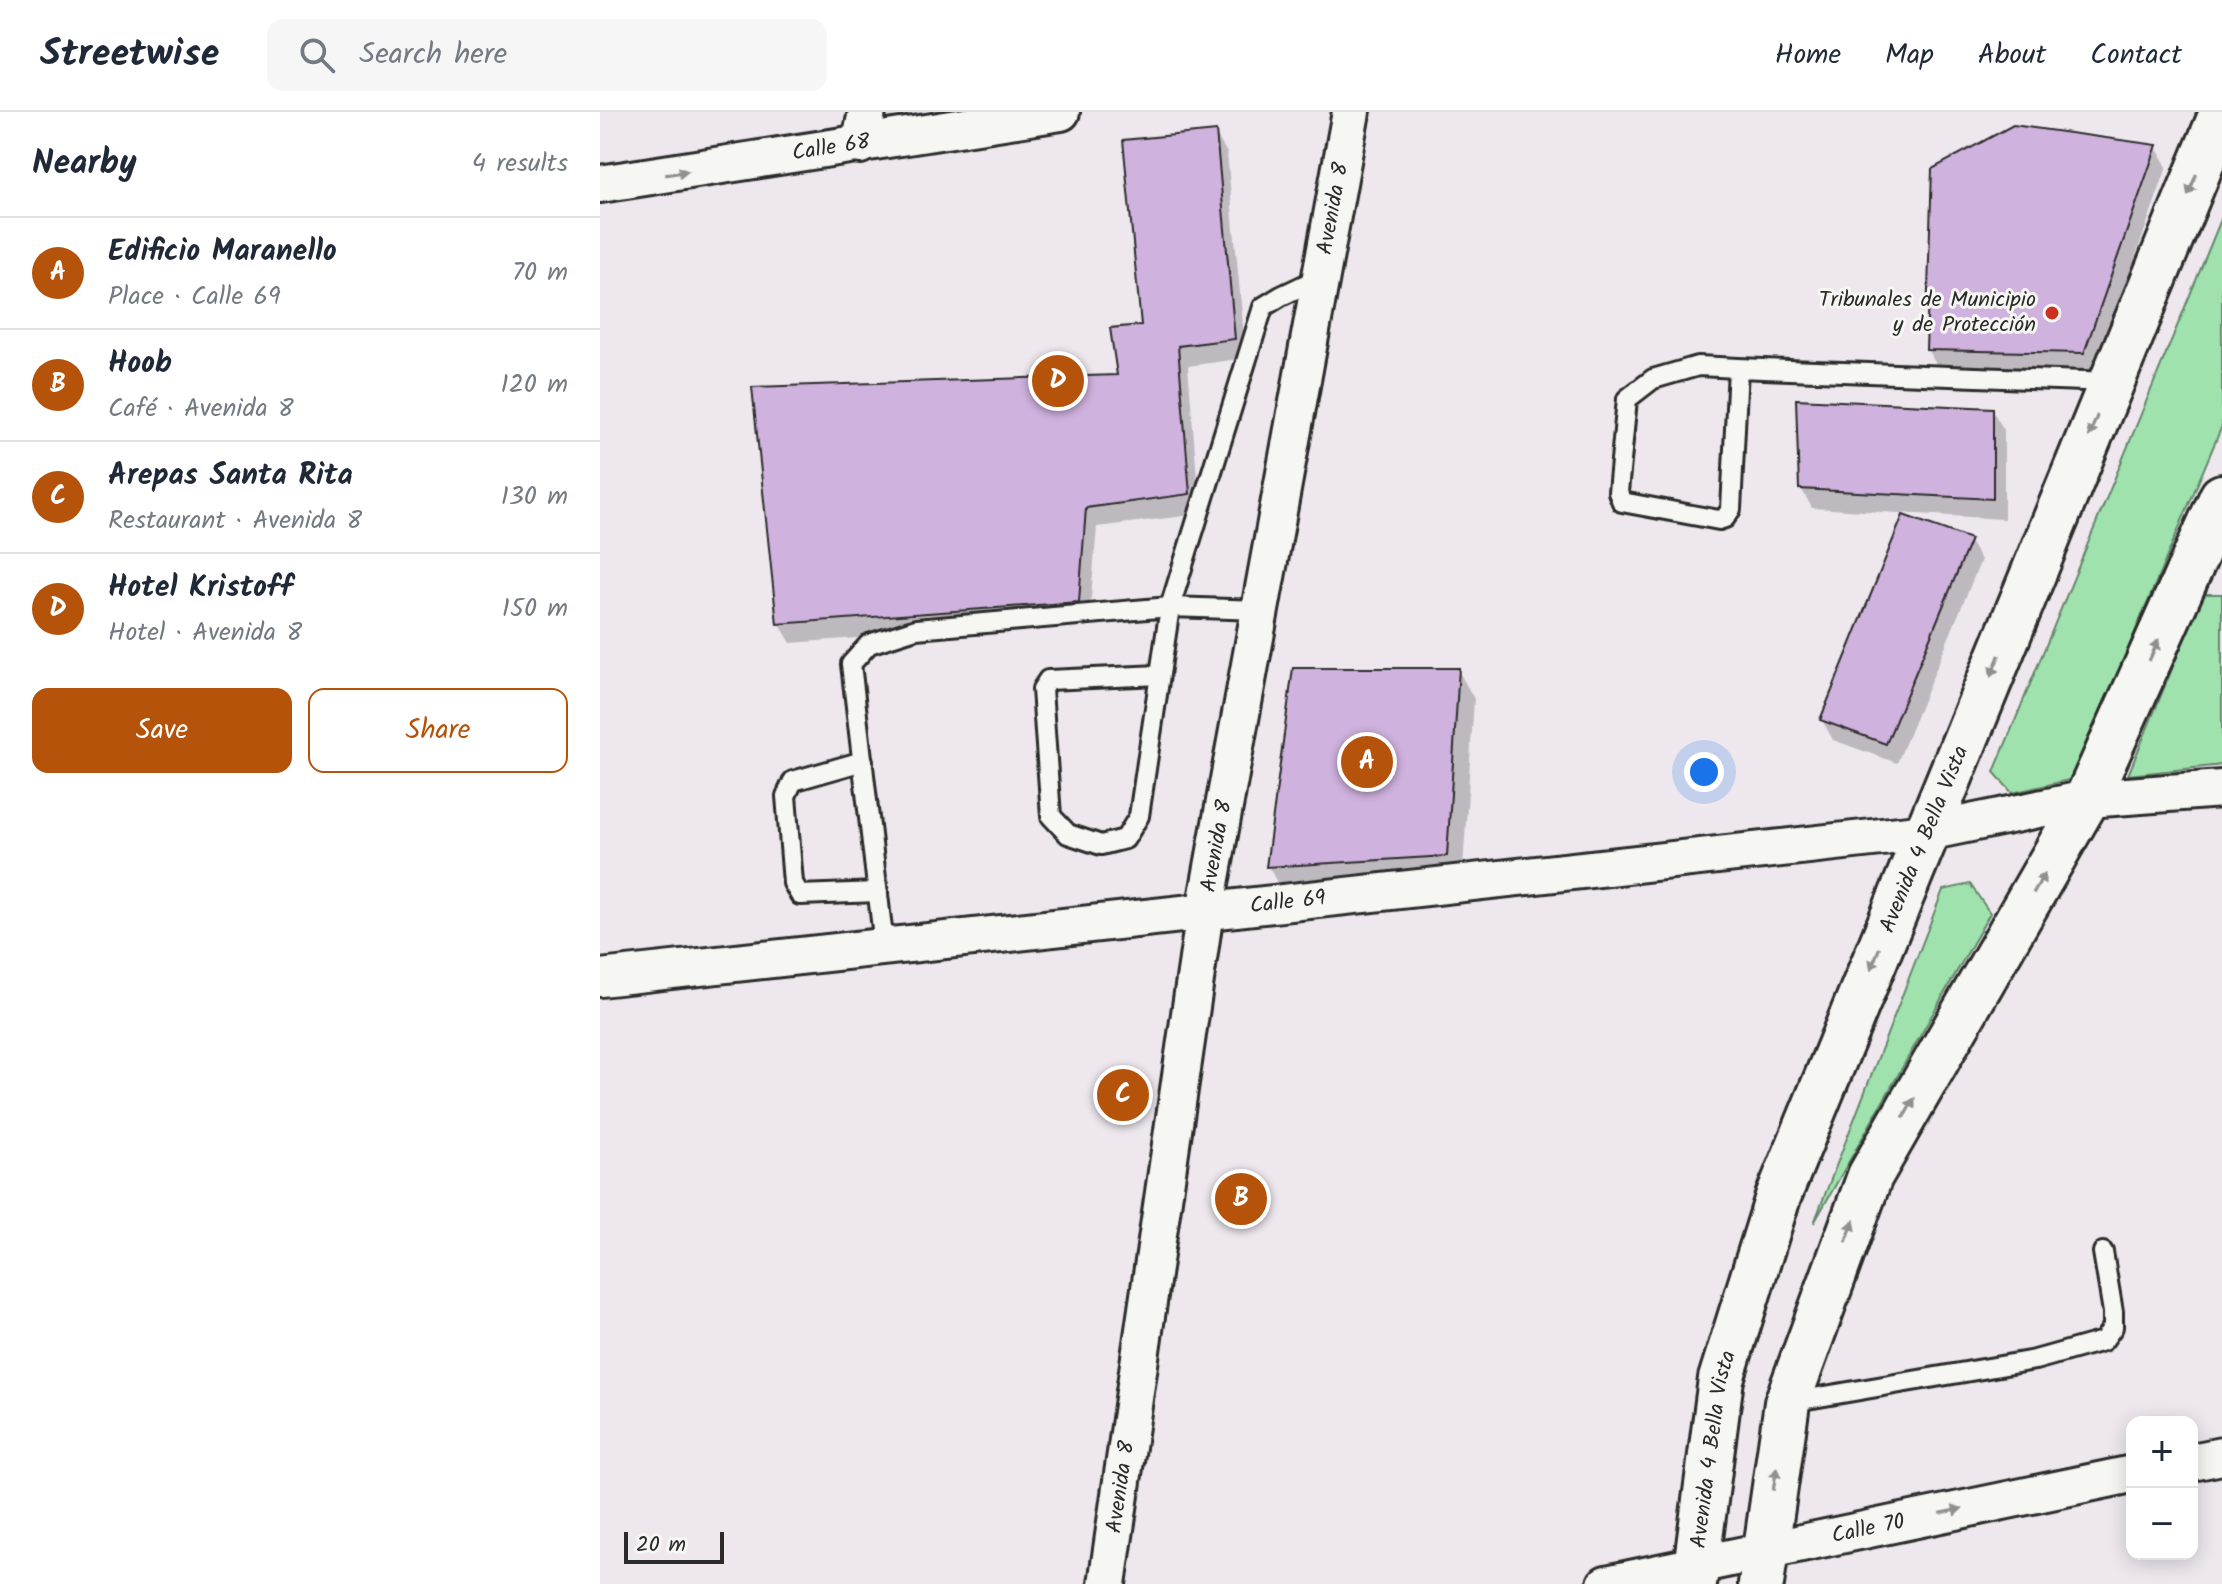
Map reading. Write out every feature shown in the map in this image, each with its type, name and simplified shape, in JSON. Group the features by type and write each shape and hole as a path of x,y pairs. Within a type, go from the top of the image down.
{"street":[{"name":"Calle 68","path":"600,184 863,128 1061,112"},
{"name":"Avenida 8","path":"1107,1584 1205,911 1351,112"},
{"name":"Avenida 4 Bella Vista","path":"1695,1575 1721,1379 1778,1197 2222,113"},
{"path":"1763,1567 1787,1403 1870,1176 2087,799 2222,497"},
{"name":"Calle 69","path":"600,978 1927,832 2087,799 2222,789"},
{"path":"2198,1461 2222,1456"},
{"name":"Calle 70","path":"1606,1584 1763,1567 2126,1476"}],"lane":[{"path":"1160,675 1048,680 1042,689 1051,816 1068,834 1101,845 1125,839 1139,816 1160,675 1170,607 1263,307 1321,277"},
{"path":"1738,368 1731,509 1725,518 1719,520 1622,502 1618,492 1627,399 1653,379 1698,366 2111,382"},
{"path":"884,946 851,664 869,644 916,629 1170,607 1260,610"},
{"path":"863,761 793,781 786,796 793,883 800,895 878,892"},
{"path":"1787,1403 2035,1360 2103,1341 2113,1327 2103,1252"}],"green space":[{"path":"2222,217 2222,426 2073,779 2012,793 1994,772"},
{"path":"2203,594 2222,594 2222,765 2128,775"},
{"path":"1970,884 1990,913 1814,1223 1943,890"}],"building":[{"path":"2013,125 2157,145 2084,353 1926,350 1932,169"},
{"path":"1216,131 1235,339 1178,346 1190,494 1086,508 1079,602 777,624 752,387 1117,375 1110,328 1141,325 1123,140"},
{"path":"1796,399 1993,408 1993,499 1799,489"},
{"path":"1903,515 1971,539 1886,744 1820,720"},
{"path":"1293,668 1459,668 1447,856 1266,867"}],"place":[{"name":"Tribunales de Municipio y de Protección","path":"2052,313"},
{"name":"Hotel Kristoff","path":"1058,381"},
{"name":"Edificio Maranello","path":"1367,762"},
{"name":"Arepas Santa Rita","path":"1123,1095"},
{"name":"Hoob","path":"1241,1199"}]}
